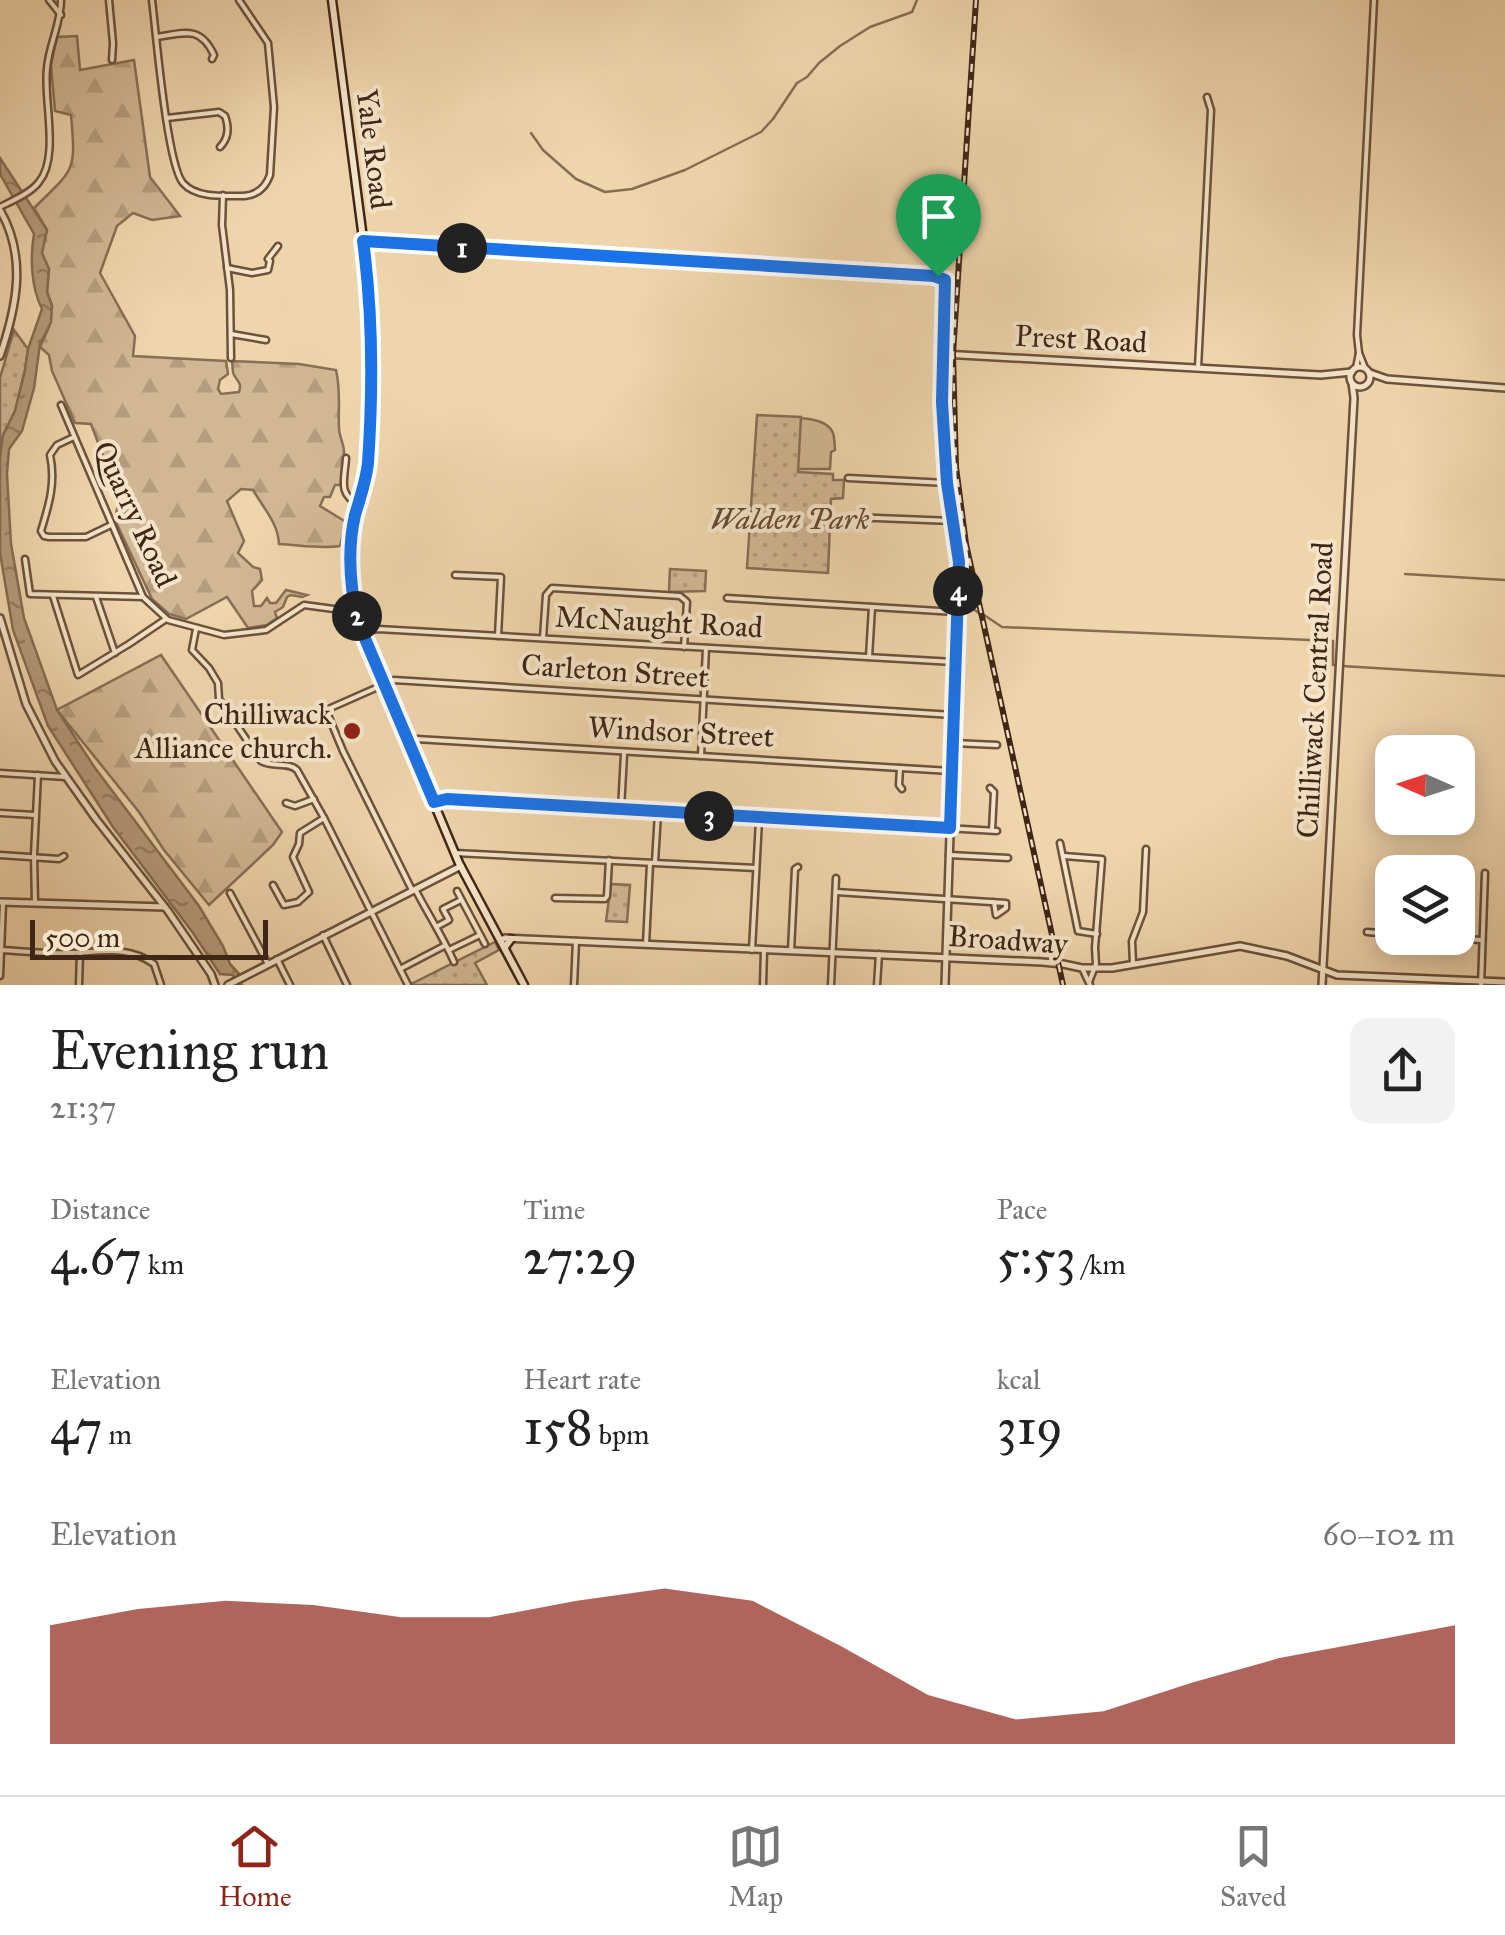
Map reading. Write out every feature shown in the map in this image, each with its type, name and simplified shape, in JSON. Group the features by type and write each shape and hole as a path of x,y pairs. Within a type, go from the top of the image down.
{"main road":[{"name":"Yale Road","path":"332,0 363,241 372,362 368,467 352,531 356,612 460,866 524,985"},
{"path":"503,944 510,939"}],"street":[{"path":"49,0 61,15"},
{"path":"0,356 17,279 16,246 3,219 2,207 38,184 47,168 46,73 61,15 61,0"},
{"path":"109,0 112,60"},
{"path":"152,0 176,173 184,186 200,194 248,196 259,192 270,175 274,107 268,43 238,0"},
{"path":"1354,370 1359,353 1374,0"},
{"path":"157,38 187,32 198,34 211,49 212,60"},
{"path":"1198,368 1210,110 1207,97"},
{"path":"168,118 219,112 228,125 226,141 220,147"},
{"path":"223,196 231,358"},
{"path":"363,241 938,276 946,284 942,402 947,483 959,562 945,985"},
{"path":"227,268 252,273 268,270 268,258 278,246"},
{"path":"231,334 266,340"},
{"path":"1359,353 1368,371 1366,385"},
{"name":"Prest Road","path":"943,354 1335,375 1368,371"},
{"name":"Chilliwack Central Road","path":"1322,985 1354,370"},
{"path":"1368,371 1387,379 1505,388"},
{"name":"Prest Road","path":"1335,375 1357,387 1366,385"},
{"path":"1354,398 1366,385 1387,379"},
{"name":"Quarry Road","path":"61,405 144,597 166,618 224,634 266,630 304,606 356,612"},
{"path":"75,436 57,445 50,454 52,491 41,531 49,537 86,536 112,525"},
{"path":"346,458 342,485 345,494 358,504"},
{"path":"848,478 947,483"},
{"path":"851,517 953,522"},
{"path":"25,559 30,594 144,597"},
{"path":"455,576 502,577 498,636"},
{"path":"544,638 546,595 552,588 680,596 686,602 684,647"},
{"path":"52,596 78,675 166,618"},
{"path":"96,596 115,653"},
{"path":"728,598 956,612"},
{"path":"869,657 872,607"},
{"path":"0,618 26,704 66,777 165,906 216,985"},
{"path":"196,628 192,650 210,669 218,683 220,699 261,762 295,767 408,985"},
{"name":"McNaught Road","path":"362,631 372,628 954,662"},
{"path":"701,756 706,648"},
{"path":"203,676 210,669"},
{"name":"Carleton Street","path":"413,890 326,710 394,680 953,715"},
{"name":"Windsor Street","path":"408,740 951,771"},
{"path":"952,743 997,746"},
{"path":"621,810 624,752"},
{"path":"900,768 902,789"},
{"path":"0,773 66,777"},
{"path":"35,904 38,775"},
{"path":"434,802 447,799 995,831 994,792 990,788"},
{"path":"286,804 295,806 314,798"},
{"path":"646,944 658,812"},
{"path":"0,813 36,815"},
{"path":"272,884 284,905 298,902 309,892 293,857 300,833 324,818"},
{"path":"752,950 759,819"},
{"path":"1060,842 1078,930 1097,934"},
{"path":"1133,964 1132,941 1143,912 1146,848"},
{"path":"455,853 756,868"},
{"path":"0,855 64,856"},
{"path":"948,855 1008,858"},
{"path":"1064,856 1102,859 1097,958 1089,983"},
{"path":"556,898 605,900 609,860"},
{"path":"228,985 460,866"},
{"path":"790,951 794,869 798,867"},
{"path":"1482,983 1485,873"},
{"path":"831,985 836,878"},
{"path":"413,890 454,962"},
{"path":"457,891 485,944"},
{"path":"836,892 994,902"},
{"path":"230,894 268,964"},
{"path":"436,926 449,920 444,909 461,900"},
{"path":"0,976 2,903 165,906"},
{"path":"1367,932 1375,933"},
{"path":"323,935 347,985"},
{"path":"400,969 480,935"},
{"name":"Broadway","path":"510,939 1058,963 1094,969 1240,946 1272,952 1338,975 1424,982 1505,982"},
{"path":"1475,940 1482,940"},
{"path":"574,985 576,941"},
{"path":"1,950 142,955 154,964 161,985"},
{"path":"763,985 764,950"},
{"path":"79,985 80,952"},
{"path":"878,985 879,954"},
{"path":"1097,958 1105,969"},
{"path":"277,959 290,985"},
{"path":"1312,966 1323,959"},
{"path":"1082,968 1089,983"}],"green space":[{"path":"77,36 80,70 134,60 150,177 180,216 152,220 133,213 117,226 100,273 135,336 133,356 226,361 228,374 220,380 221,394 239,392 232,361 336,370 344,464 340,485 335,485 320,506 346,522 340,546 279,544 273,523 253,490 241,489 227,501 244,541 238,553 260,569 262,580 252,591 254,606 261,606 267,598 276,603 286,590 307,595 287,597 283,607 275,612 277,618 267,625 248,628 227,597 186,619 169,614 152,599 115,520 119,498 91,424 75,423 49,355 40,347 49,327 52,306 47,292 49,269 41,253 47,230 34,208 65,176 73,148 71,115 55,111 51,65 57,37"},
{"path":"14,330 28,349 0,457 0,378"},
{"name":"Walden Park","path":"757,415 801,417 798,472 833,474 833,480 844,480 843,498 831,499 828,573 747,568"},
{"path":"768,418 813,420 829,427 835,450 831,452 830,469 787,469"},
{"path":"670,569 706,571 705,591 669,592"},
{"path":"161,655 282,832 209,905 57,710"},
{"path":"611,884 630,885 627,922 606,921"},
{"path":"495,942 499,950 475,963 487,985 409,985"}],"water":[{"path":"0,158 47,230 42,253 49,269 47,292 52,306 22,431 9,449 11,544 24,618 57,710 95,768 199,906 242,985 236,985 233,975 220,974 113,827 48,726 13,630 0,553 0,457 3,435 15,411 28,349 42,309 32,272 34,234 0,174"}],"waterway":[{"path":"531,133 543,150 576,179 605,192 632,189 685,170 761,132 797,83 819,63 870,27 912,12 917,0"},
{"path":"1405,574 1505,580"},
{"path":"964,603 979,613"},
{"path":"984,615 1002,627 1333,641 1336,665"},
{"path":"1342,666 1505,676"},
{"path":"230,964 239,977"}],"railway":[{"path":"976,0 953,354 956,467 966,544 1063,985"}],"place":[{"name":"Chilliwack Alliance church.","path":"352,731"}],"route":[{"path":"363,241 938,276 946,284 942,402 947,483 959,562 950,828 447,799 434,802 358,622 352,590 352,538 368,467 371,372 363,241"}]}
